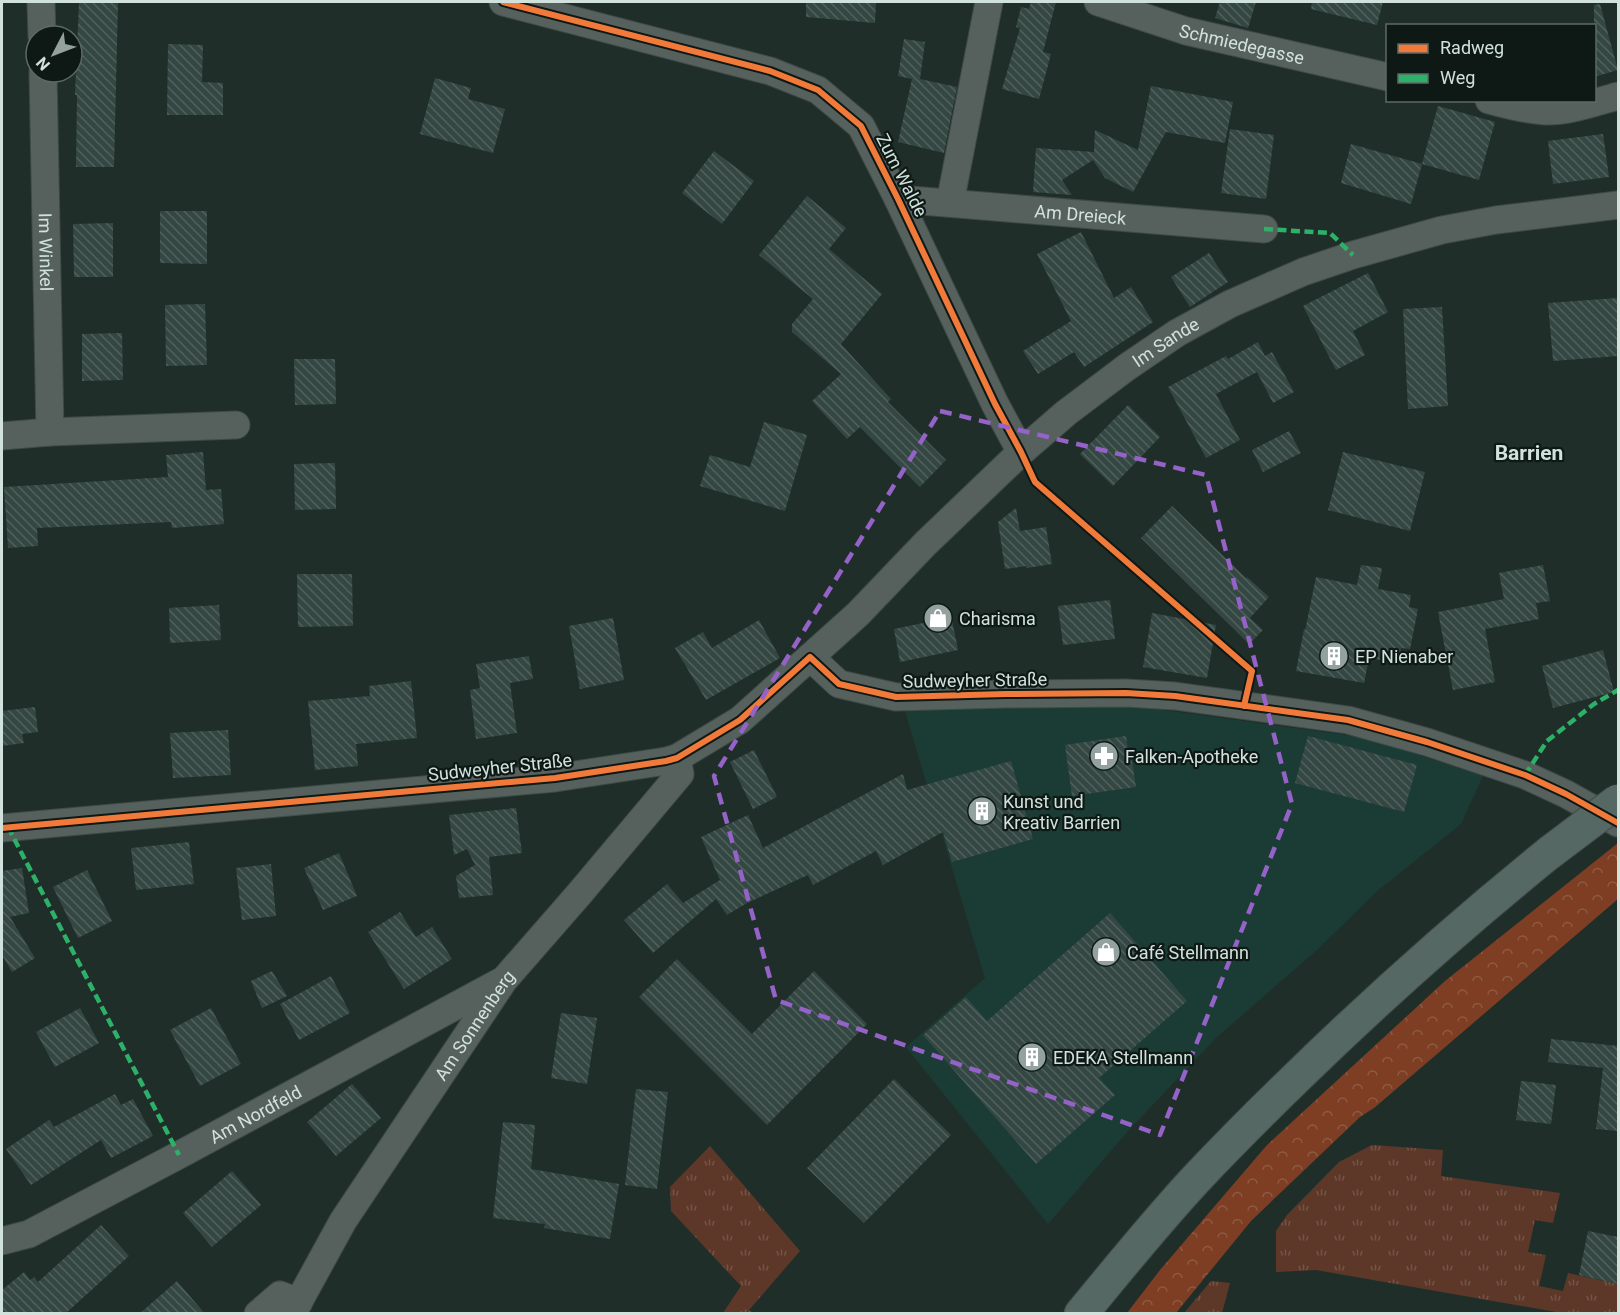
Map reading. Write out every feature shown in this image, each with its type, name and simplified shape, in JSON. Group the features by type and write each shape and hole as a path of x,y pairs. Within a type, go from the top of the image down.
{"main road":[{"path":"1081,1314 1195,1179 1363,1013 1486,904 1618,801"}],"street":[{"path":"41,2 42,24"},
{"name":"Zum Walde","path":"503,2 770,71 818,90 861,126 995,404 1021,452"},
{"path":"950,203 989,2"},
{"name":"Schmiedegasse","path":"1098,2 1186,31 1386,77"},
{"name":"Im Winkel","path":"43,84 50,432"},
{"path":"1596,102 1618,96"},
{"path":"1497,102 1546,111 1563,110 1594,102"},
{"name":"Am Dreieck","path":"898,199 1264,229"},
{"name":"Im Sande","path":"810,657 858,614 925,544 1021,452 1066,413 1177,333 1230,304 1303,272 1353,255 1442,230 1496,220 1618,205"},
{"path":"2,436 236,424"},
{"name":"Sudweyher Straße","path":"2,828 555,778 658,763 678,758 740,720 810,657 839,684 896,697 1126,693 1175,696 1348,720 1427,742 1525,775 1566,794 1618,823"},
{"name":"Am Sonnenberg","path":"295,1308 343,1221 504,980 680,774 678,758"},
{"name":"Am Nordfeld","path":"2,1241 29,1234 504,980"},
{"path":"258,1314 280,1295 295,1308"}],"highlighted area":[{"path":"940,411 1206,475 1292,804 1160,1135 776,1000 714,776"}],"shaded area":[{"path":"1134,706 1367,738 1483,776 1461,824 1376,892 1318,949 1217,1037 1128,1131 1048,1224 906,1047 985,978 904,708"}],"green space":[{"path":"1618,843 1618,899 1374,1108 1360,1117 1251,1221 1176,1313 1127,1313 1160,1270 1267,1145 1445,981"},
{"path":"1372,1145 1443,1150 1441,1176 1560,1193 1553,1223 1535,1220 1528,1252 1546,1255 1539,1286 1563,1291 1568,1273 1618,1284 1618,1313 1562,1313 1316,1270 1276,1272 1276,1231 1287,1215 1339,1162"},
{"path":"710,1146 800,1251 749,1310 753,1313 723,1313 741,1286 671,1211 670,1187"},
{"path":"1211,1281 1230,1283 1222,1313 1184,1313"}],"building":[{"path":"79,2 118,2 114,167 76,167 75,84 84,84 84,24 78,24"},
{"path":"806,2 876,2 875,23 806,17"},
{"path":"1031,2 1056,2 1043,52 1051,54 1039,99 1002,89 1020,28 1016,27 1021,7 1029,9"},
{"path":"1220,2 1256,2 1248,28 1215,18"},
{"path":"1312,2 1383,2 1377,25 1311,9"},
{"path":"1600,4 1618,70 1596,76 1596,24 1594,24 1594,5"},
{"path":"904,39 925,42 920,79 957,87 944,153 898,142 912,79 898,76"},
{"path":"168,44 203,45 202,82 223,83 223,115 167,115"},
{"path":"435,78 471,88 468,99 505,109 493,153 420,134"},
{"path":"1151,86 1233,102 1225,143 1166,132 1133,192 1105,178 1093,160 1062,180 1072,195 1033,192 1036,148 1094,152 1095,130 1138,150"},
{"path":"1438,106 1495,122 1479,180 1422,164"},
{"path":"1230,129 1274,135 1266,199 1221,193"},
{"path":"1603,134 1609,177 1553,184 1548,141"},
{"path":"1351,144 1422,164 1411,204 1341,183"},
{"path":"714,151 754,181 722,224 682,193"},
{"path":"807,196 846,228 829,249 882,294 841,344 891,399 888,402 946,460 920,487 860,427 847,439 812,401 841,374 792,332 792,324 813,299 759,255"},
{"path":"160,211 207,211 207,264 160,263"},
{"path":"113,223 113,277 74,277 73,224"},
{"path":"1081,232 1114,298 1131,287 1153,322 1084,367 1074,352 1038,374 1023,351 1071,321 1037,254"},
{"path":"1209,253 1228,282 1190,307 1171,277"},
{"path":"1368,273 1388,312 1353,331 1365,355 1336,370 1303,306"},
{"path":"1618,298 1618,356 1553,361 1548,303"},
{"path":"205,304 207,365 166,366 165,305"},
{"path":"1442,307 1448,406 1408,409 1403,309"},
{"path":"122,333 123,380 82,381 82,334"},
{"path":"1258,342 1265,356 1272,352 1294,392 1273,403 1257,372 1216,394 1240,440 1206,458 1168,387"},
{"path":"294,359 335,359 336,404 295,405"},
{"path":"1128,405 1160,437 1113,486 1080,454"},
{"path":"764,422 807,435 785,511 700,486 710,455 750,467"},
{"path":"1289,431 1301,453 1263,472 1252,450"},
{"path":"203,452 206,490 221,489 224,524 172,528 171,522 37,528 38,546 8,548 4,487 168,477 166,455"},
{"path":"1343,452 1425,472 1410,531 1328,510"},
{"path":"335,463 336,509 295,510 294,464"},
{"path":"1172,506 1246,578 1269,597 1250,618 1263,630 1249,644 1141,538"},
{"path":"1016,508 1020,531 1046,527 1052,564 1005,569 998,522"},
{"path":"1361,565 1382,568 1378,589 1411,595 1409,607 1418,609 1410,649 1401,648 1399,663 1369,658 1364,683 1296,671 1316,577 1357,585"},
{"path":"1543,565 1550,601 1536,603 1539,619 1485,629 1495,682 1453,690 1438,612 1504,599 1499,573"},
{"path":"297,574 352,574 353,626 298,627"},
{"path":"1110,600 1115,639 1063,645 1058,606"},
{"path":"219,605 221,640 170,643 169,608"},
{"path":"1152,613 1216,625 1207,678 1143,667"},
{"path":"613,618 624,680 580,689 569,626"},
{"path":"947,618 948,621 952,620 958,650 900,662 894,629"},
{"path":"759,620 780,658 706,700 675,648 703,632 712,648"},
{"path":"1603,650 1614,692 1553,708 1542,666"},
{"path":"529,656 533,679 510,683 517,733 476,739 470,690 480,688 476,664"},
{"path":"411,681 417,738 356,744 358,766 315,770 308,701 370,696 369,686"},
{"path":"35,707 38,732 22,734 24,743 2,746 2,711"},
{"path":"228,730 231,775 173,778 170,733"},
{"path":"1126,736 1136,787 1072,796 1065,745"},
{"path":"1308,736 1417,765 1404,812 1295,783"},
{"path":"754,750 777,797 753,809 730,762"},
{"path":"1011,761 1033,839 952,862 943,832 883,865 876,851 813,885 808,875 747,903 727,915 716,899 653,953 624,920 667,884 683,903 720,880 701,837 748,815 763,848 903,774 907,790"},
{"path":"516,808 522,853 489,857 493,895 459,898 456,876 475,865 467,849 454,855 449,815"},
{"path":"189,842 194,884 136,890 131,848"},
{"path":"339,853 357,896 323,910 304,868"},
{"path":"271,864 276,916 242,920 236,868"},
{"path":"22,868 29,913 10,917 35,958 12,972 2,955 2,871"},
{"path":"87,870 112,921 78,938 53,887"},
{"path":"400,912 416,937 432,927 452,959 404,989 368,932"},
{"name":"EDEKA Stellmann","path":"1110,913 1187,1001 1099,1078 1115,1095 1036,1164 923,1035 966,997 987,1021"},
{"path":"677,959 752,1034 814,971 867,1024 767,1125 639,997"},
{"path":"272,971 287,996 262,1008 251,981"},
{"path":"331,976 350,1013 299,1040 280,1004"},
{"path":"80,1008 99,1043 55,1067 36,1032"},
{"path":"211,1008 241,1064 200,1086 170,1030"},
{"path":"561,1013 597,1018 587,1084 551,1078"},
{"path":"1551,1039 1618,1046 1618,1131 1596,1129 1603,1068 1548,1062"},
{"path":"894,1079 951,1135 864,1223 807,1168"},
{"path":"1521,1081 1556,1085 1551,1124 1516,1120"},
{"path":"352,1084 381,1118 336,1156 307,1122"},
{"path":"636,1089 668,1092 657,1189 625,1185"},
{"path":"115,1094 121,1105 133,1099 153,1136 111,1158 101,1140 31,1185 6,1149 49,1120 54,1127"},
{"path":"503,1122 535,1125 531,1169 619,1184 610,1239 544,1228 545,1224 493,1218"},
{"path":"232,1171 261,1205 212,1247 183,1213"},
{"path":"101,1225 129,1256 65,1314 2,1314 2,1290 24,1272 30,1280 34,1277 38,1282"},
{"path":"1588,1231 1618,1237 1618,1284 1579,1275"},
{"path":"177,1281 205,1314 139,1314"}],"marked path":[{"path":"1264,229 1330,233 1353,255"},
{"path":"1525,775 1547,741 1594,704 1618,690"},
{"path":"8,827 179,1155"}],"cycle path":[{"path":"503,2 770,71 818,90 861,126 1035,482 1252,671 1244,706"},
{"path":"2,828 555,778 666,761 677,758 740,720 810,657 839,684 896,697 1126,693 1175,696 1348,720 1427,742 1525,775 1566,794 1618,823"}],"place":[{"name":"Charisma","path":"938,618"},
{"name":"EP Nienaber","path":"1334,656"},
{"name":"Falken-Apotheke","path":"1104,756"},
{"name":"Kunst und Kreativ Barrien","path":"982,811"},
{"name":"Café Stellmann","path":"1106,952"},
{"name":"EDEKA Stellmann","path":"1032,1057"}],"district":[{"name":"Barrien","path":"1529,453"}]}
